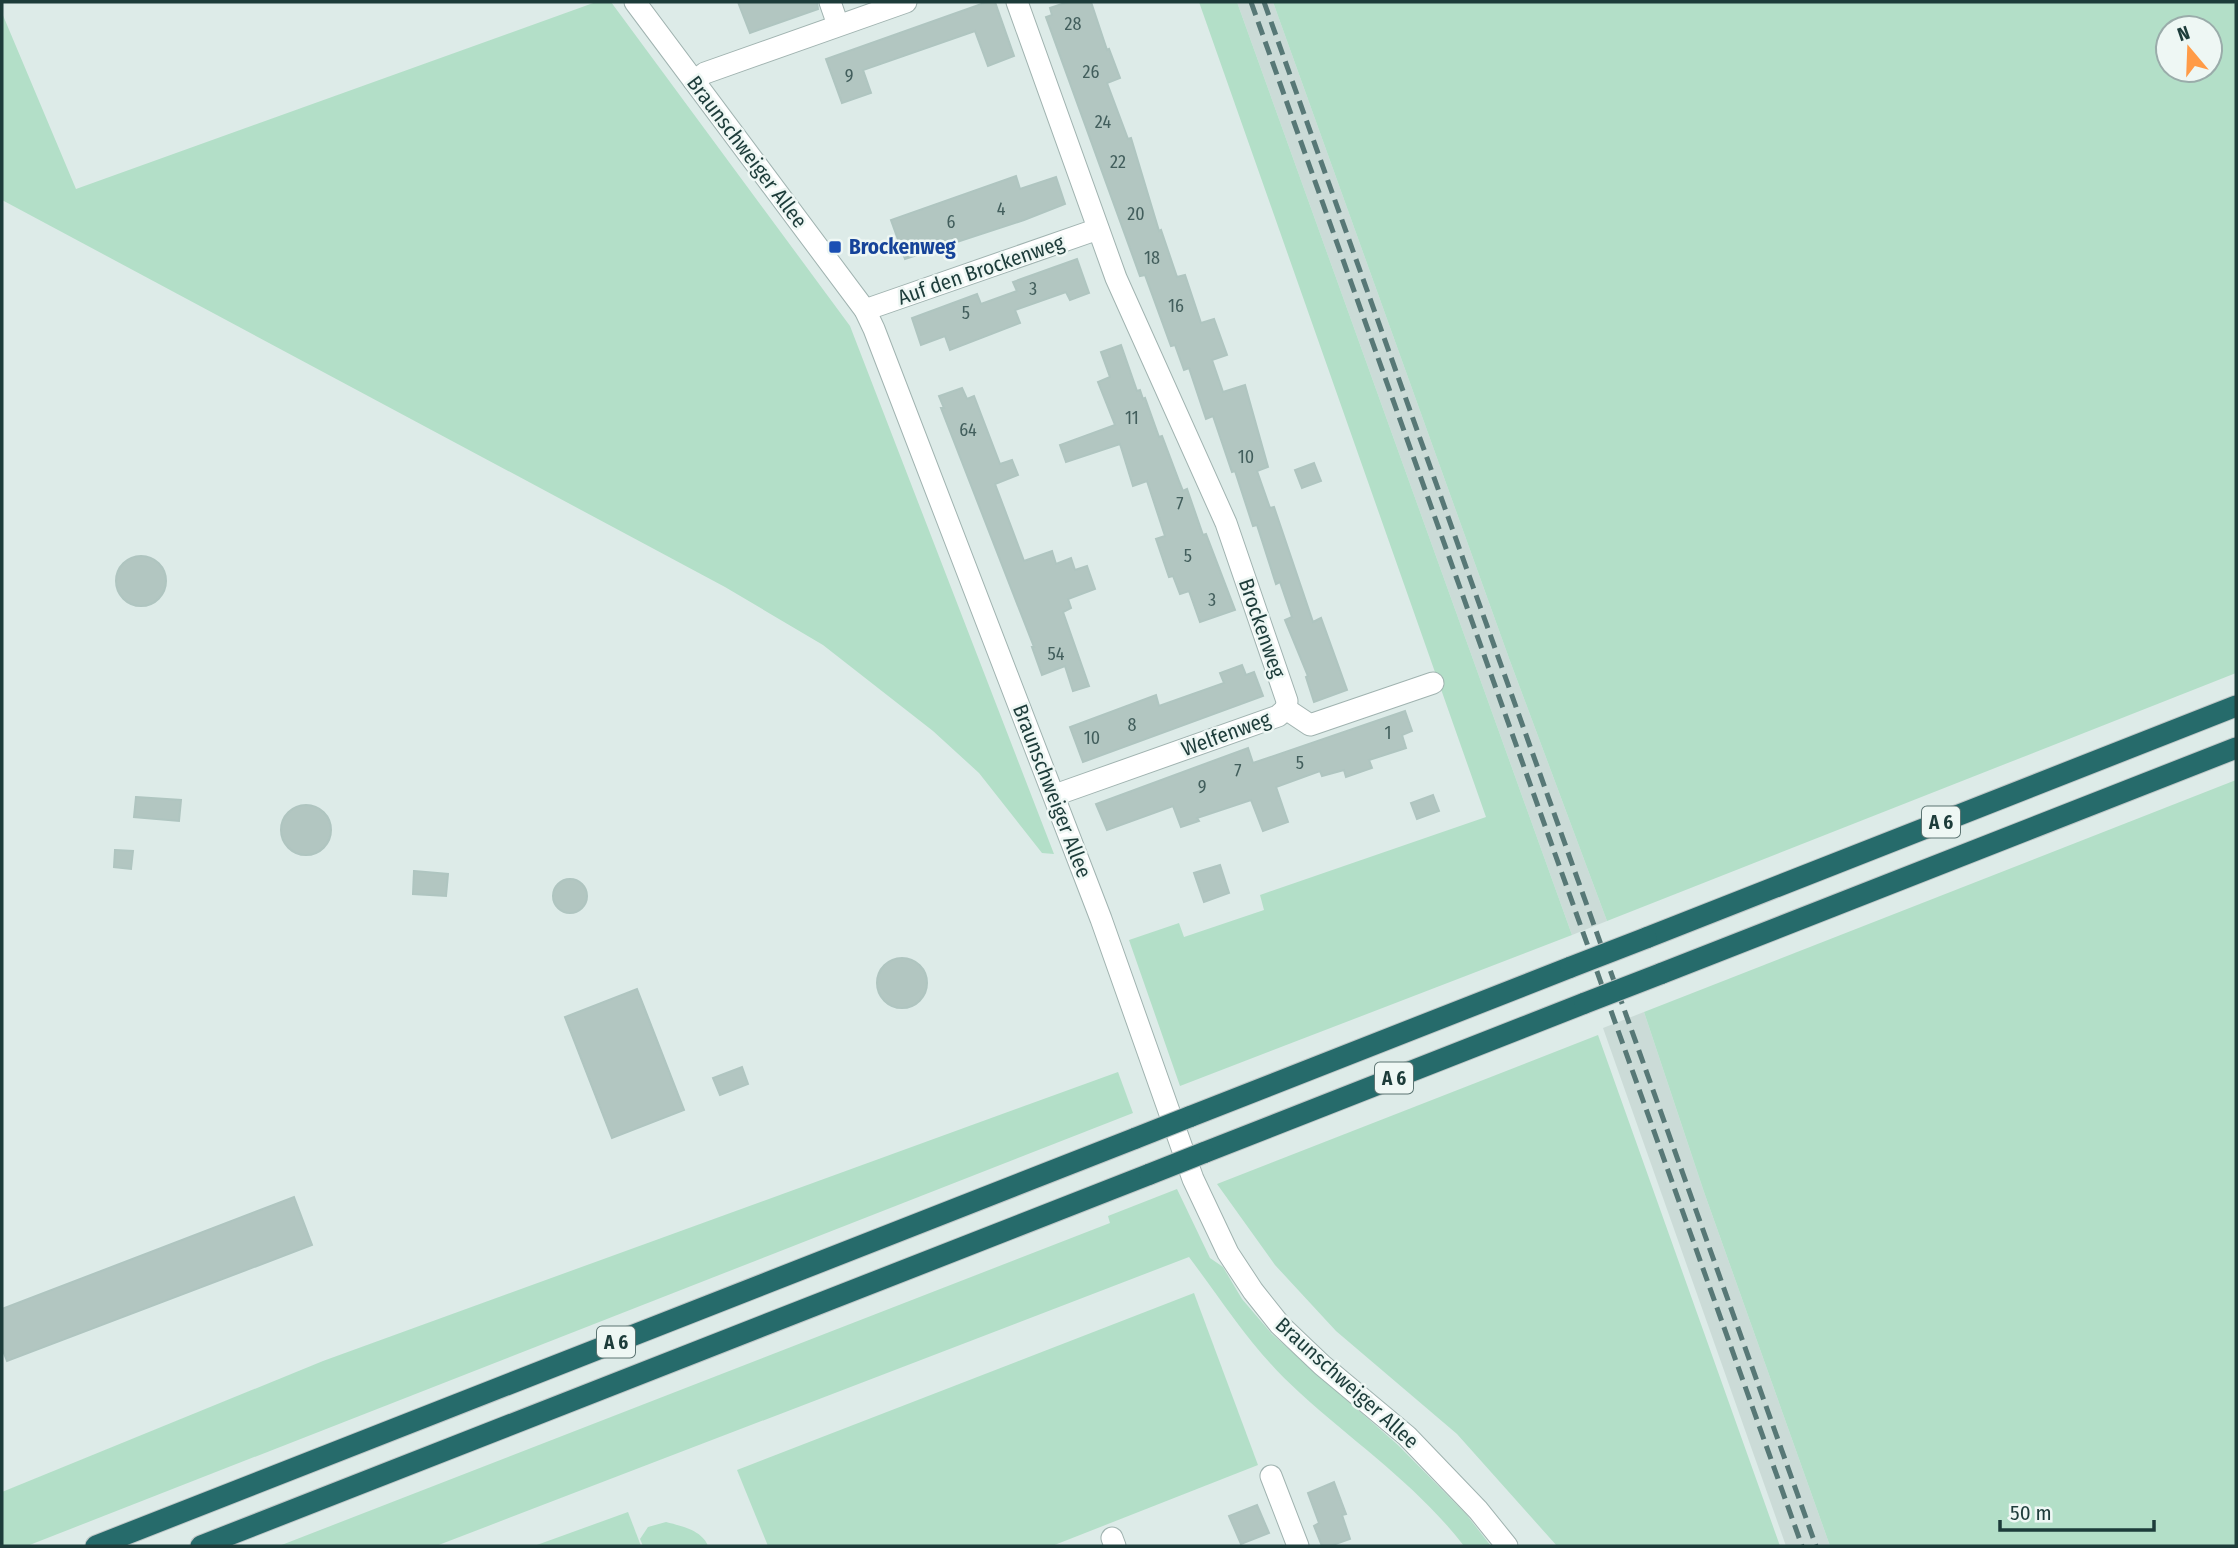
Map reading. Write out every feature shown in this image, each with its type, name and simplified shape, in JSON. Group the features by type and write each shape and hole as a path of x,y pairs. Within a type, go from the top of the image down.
{"highway":[{"name":"A 6","path":"96,1546 2236,706"},
{"name":"A 6","path":"201,1546 2236,748"}],"street":[{"name":"Braunschweiger Allee","path":"635,2 865,310 1055,796 1193,1179 1228,1253 1280,1325 1322,1365 1407,1436 1478,1510 1507,1546"},
{"path":"830,2 838,25"},
{"path":"694,81 705,74 906,2"},
{"name":"Brockenweg","path":"1017,2 1116,278 1226,523 1287,701 1286,709"},
{"name":"Auf den Brockenweg","path":"865,310 1098,229"},
{"name":"Welfenweg","path":"1055,796 1278,716 1286,709 1310,726 1433,683"},
{"path":"1271,1476 1298,1546"}],"shaded area":[{"path":"1237,2 1273,2 1510,661 1607,921 1572,935"},
{"path":"1644,1012 1704,1192 1830,1546 1786,1546 1603,1028"}],"green space":[{"path":"596,2 611,2 850,326 1054,854 1042,853 979,773 933,731 823,645 725,587 2,200 2,13 76,189"},
{"path":"1199,2 1237,2 1572,935 1180,1086 1129,940 1179,923 1184,937 1264,910 1260,895 1486,817"},
{"path":"1273,2 2236,2 2236,673 1607,921 1510,661"},
{"path":"2236,780 2236,1546 1830,1546 1704,1192 1644,1012"},
{"path":"1598,1035 1780,1546 1557,1546 1457,1434 1336,1331 1275,1265 1217,1184"},
{"path":"1118,1072 1133,1113 27,1546 2,1546 2,1492 323,1361"},
{"path":"1177,1189 1210,1258 1223,1267 1242,1299 1272,1334 1398,1445 1466,1514 1491,1546 1464,1546 1406,1484 1284,1377 1241,1328 1189,1257 436,1546 279,1546 1110,1223 1108,1216"},
{"path":"1194,1293 1258,1465 1052,1546 768,1546 737,1470"},
{"path":"628,1512 641,1546 534,1546"},
{"path":"666,1522 696,1532 708,1546 643,1546 640,1539 648,1527"}],"building":[{"path":"738,2 817,2 818,9 750,33"},
{"path":"987,2 995,2 1014,56 988,66 975,31 863,70 871,93 842,103 826,59"},
{"path":"1068,2 1091,2 1107,50 1109,49 1120,78 1107,83 1128,139 1131,138 1159,231 1161,230 1177,277 1185,275 1201,323 1214,319 1227,355 1212,360 1223,392 1245,385 1268,467 1257,471 1270,508 1274,507 1313,622 1321,618 1347,690 1314,702 1306,677 1308,676 1285,620 1292,617 1280,582 1276,584 1257,525 1253,526 1213,416 1206,419 1189,368 1184,370 1175,345 1171,346 1145,275 1140,276 1046,17 1052,15 1050,8"},
{"path":"1016,176 1020,189 1056,177 1065,204 905,259 891,220"},
{"path":"1077,259 1089,293 1070,300 1066,292 1015,310 1020,323 950,350 945,336 921,345 912,318 977,294 981,304 1017,291 1013,282"},
{"path":"1121,345 1137,391 1140,390 1143,399 1145,398 1183,491 1187,489 1235,610 1200,622 1189,591 1180,594 1173,576 1169,577 1156,539 1165,536 1147,481 1133,486 1120,444 1066,462 1060,445 1115,425 1098,382 1110,377 1101,352"},
{"path":"962,388 967,399 974,396 1000,464 1012,460 1018,475 995,484 1024,561 1052,551 1056,564 1071,558 1075,570 1087,566 1095,589 1068,599 1071,608 1063,612 1089,686 1073,691 1065,666 1042,675 1034,647 941,408 944,408 939,396"},
{"path":"1314,463 1321,481 1302,488 1295,470"},
{"path":"141,556 158,564 166,581 158,598 141,606 124,598 116,581 124,564"},
{"path":"1242,665 1246,675 1254,672 1263,696 1083,762 1070,727 1156,695 1159,706 1224,683 1220,673"},
{"path":"1405,711 1412,731 1402,735 1406,748 1369,760 1372,768 1346,777 1344,770 1322,776 1320,771 1276,787 1288,822 1263,831 1251,800 1197,818 1199,821 1181,827 1173,806 1107,830 1096,804 1248,748 1253,763"},
{"path":"1433,795 1439,811 1417,819 1411,803"},
{"path":"136,797 181,800 179,821 134,817"},
{"path":"306,805 323,813 331,830 323,847 306,855 289,847 281,830 289,813"},
{"path":"115,850 133,851 131,869 114,867"},
{"path":"1220,865 1229,893 1204,902 1194,873"},
{"path":"414,871 448,874 446,896 413,894"},
{"path":"570,879 582,884 587,896 582,908 570,913 558,908 553,896 558,884"},
{"path":"902,958 919,966 927,983 919,1000 902,1008 885,1000 877,983 885,966"},
{"path":"637,989 684,1110 612,1138 565,1017"},
{"path":"742,1067 748,1084 720,1095 713,1078"},
{"path":"294,1197 312,1245 7,1361 2,1348 2,1309"},
{"path":"1334,1482 1346,1514 1342,1515 1350,1539 1322,1546 1314,1526 1319,1523 1308,1493"},
{"path":"1257,1505 1269,1533 1241,1544 1229,1516"}],"railway":[{"path":"1251,2 1802,1546"},
{"path":"1264,2 1816,1546"}],"place":[{"name":"Brockenweg","path":"835,247"}]}
